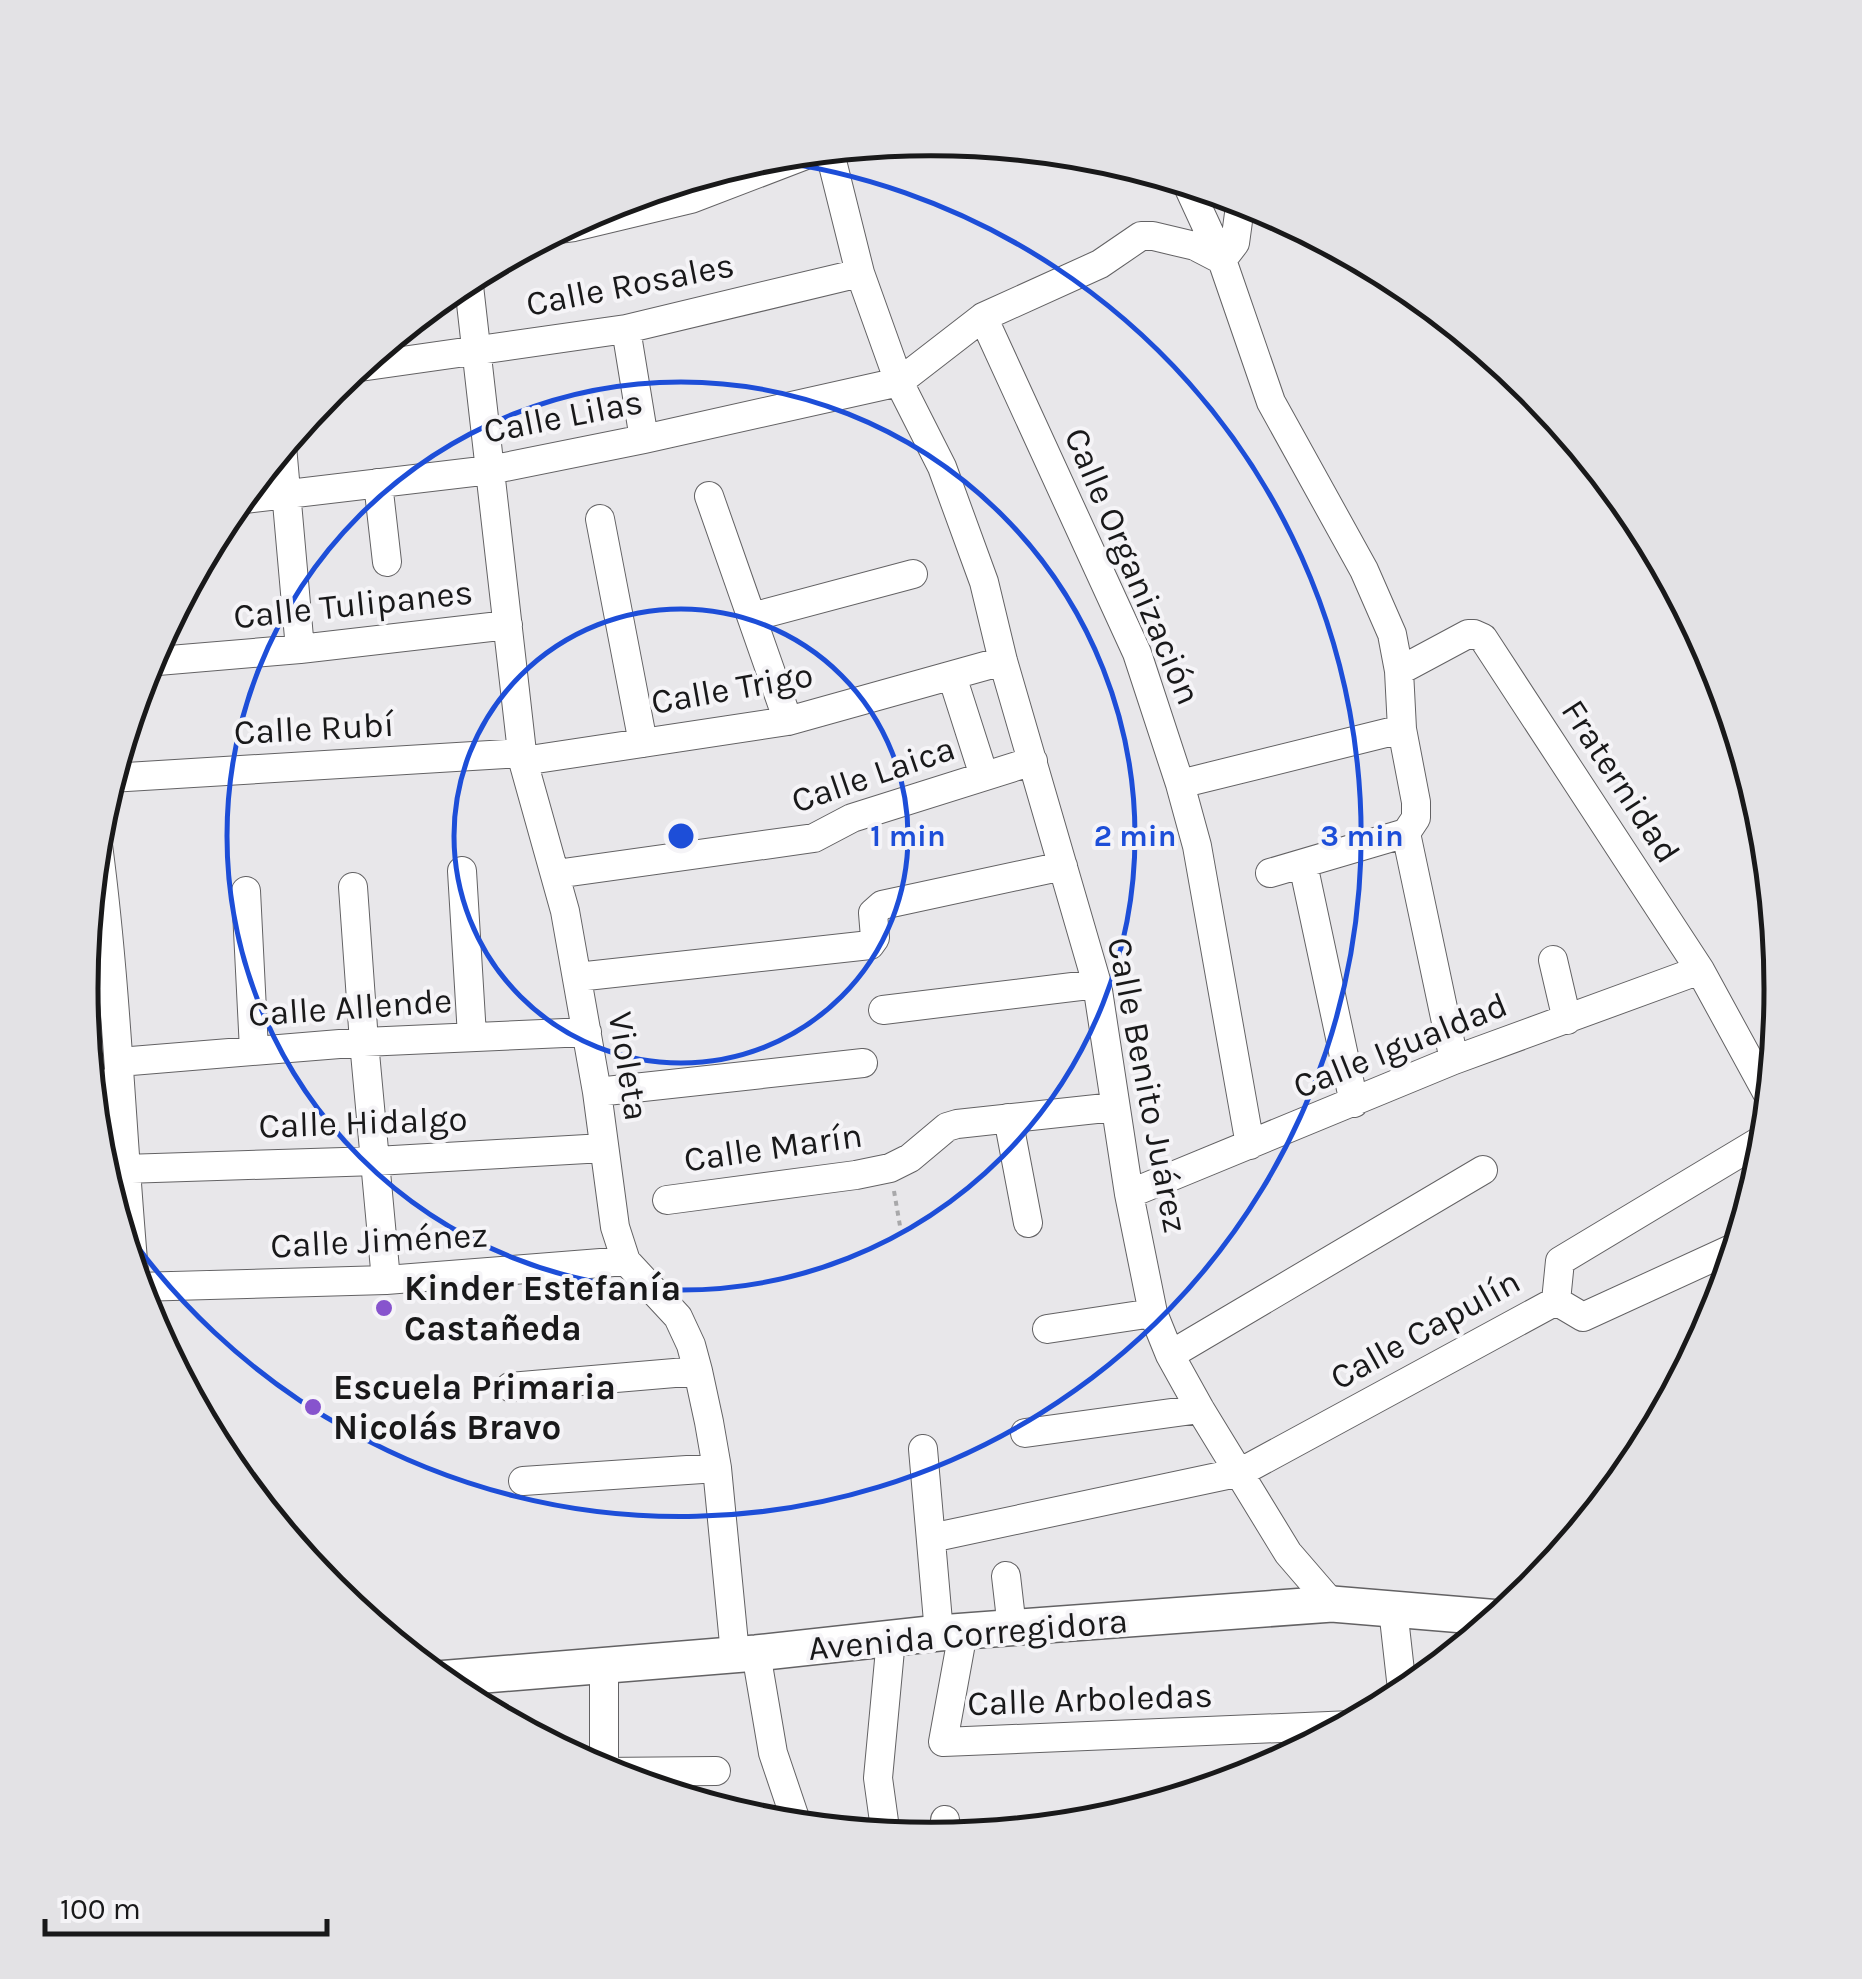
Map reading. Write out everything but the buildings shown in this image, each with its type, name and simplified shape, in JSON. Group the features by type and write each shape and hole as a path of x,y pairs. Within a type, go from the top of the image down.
{"main road":[{"name":"Avenida Corregidora","path":"461,1678 951,1632 1332,1604 1479,1617"}],"street":[{"name":"Calle Benito Juárez","path":"832,162 860,272 899,382 942,467 984,582 1096,984 1152,1313 1200,1409 1288,1553 1332,1604"},
{"path":"620,216 691,199 752,176"},
{"path":"1194,198 1222,260 1271,402 1364,570 1392,634 1402,729 1416,802 1416,818 1406,834 1270,873"},
{"path":"1222,260 1235,242 1239,215"},
{"path":"899,382 984,317 1100,264 1141,236 1195,246 1222,260"},
{"name":"Calle Rosales","path":"380,364 626,329 860,272"},
{"name":"Violeta","path":"470,295 522,757 566,911 615,1227 626,1261 678,1317 691,1344 710,1422 746,1653 792,1811"},
{"name":"Calle Organización","path":"984,317 1137,653 1180,784 1196,846 1250,1145"},
{"path":"626,329 644,439"},
{"name":"Calle Lilas","path":"259,497 490,470 899,382"},
{"path":"284,465 300,649"},
{"path":"378,483 386,562"},
{"path":"709,496 788,721"},
{"path":"600,519 643,743"},
{"path":"752,617 913,574"},
{"name":"Calle Tulipanes","path":"166,660 508,625"},
{"name":"Fraternidad","path":"1398,671 1468,634 1478,635 1486,642 1700,970 1759,1078"},
{"name":"Calle Trigo","path":"522,757 788,721 1003,661"},
{"path":"952,676 984,776"},
{"path":"1180,784 1402,729"},
{"name":"Calle Rubí","path":"125,777 522,757"},
{"name":"Calle Laica","path":"556,874 814,838 852,818 1033,761"},
{"path":"1406,834 1454,1060"},
{"path":"1303,864 1354,1103"},
{"path":"576,978 870,945 876,938 875,909 882,904 1063,866"},
{"path":"462,871 472,1036"},
{"path":"353,887 386,1280"},
{"path":"246,890 254,1050"},
{"path":"102,907 112,980 129,1213"},
{"path":"1553,960 1567,1020"},
{"name":"Calle Igualdad","path":"1129,1194 1454,1060 1700,970"},
{"path":"98,980 112,980"},
{"path":"883,1010 1096,984"},
{"name":"Calle Allende","path":"103,1079 254,1050 587,1032"},
{"path":"597,1092 863,1063"},
{"name":"Calle Marín","path":"667,1200 890,1168 910,1158 947,1127 1116,1107"},
{"path":"1008,1118 1028,1223"},
{"name":"Calle Hidalgo","path":"124,1169 376,1161 604,1148"},
{"name":"Calle Capulín","path":"931,1538 1241,1472 1556,1301 1560,1261 1749,1148"},
{"path":"1170,1355 1482,1170"},
{"path":"1556,1301 1583,1317 1721,1254"},
{"name":"Calle Jiménez","path":"152,1285 386,1280 626,1261"},
{"path":"1047,1328 1152,1313"},
{"path":"510,1387 698,1372"},
{"path":"1024,1433 1200,1409"},
{"path":"923,1450 931,1538 951,1632"},
{"path":"522,1481 716,1468"},
{"path":"1006,1576 1012,1628"},
{"path":"1393,1609 1400,1679"},
{"name":"Calle Arboledas","path":"951,1632 943,1742 1315,1729"},
{"path":"884,1821 878,1778 892,1639"},
{"path":"603,1756 604,1666"},
{"path":"645,1772 716,1771"}],"path":[{"path":"890,1168 900,1226"}],"place":[{"name":"Kinder Estefanía Castañeda","path":"384,1308"},
{"name":"Escuela Primaria Nicolás Bravo","path":"313,1407"}]}
